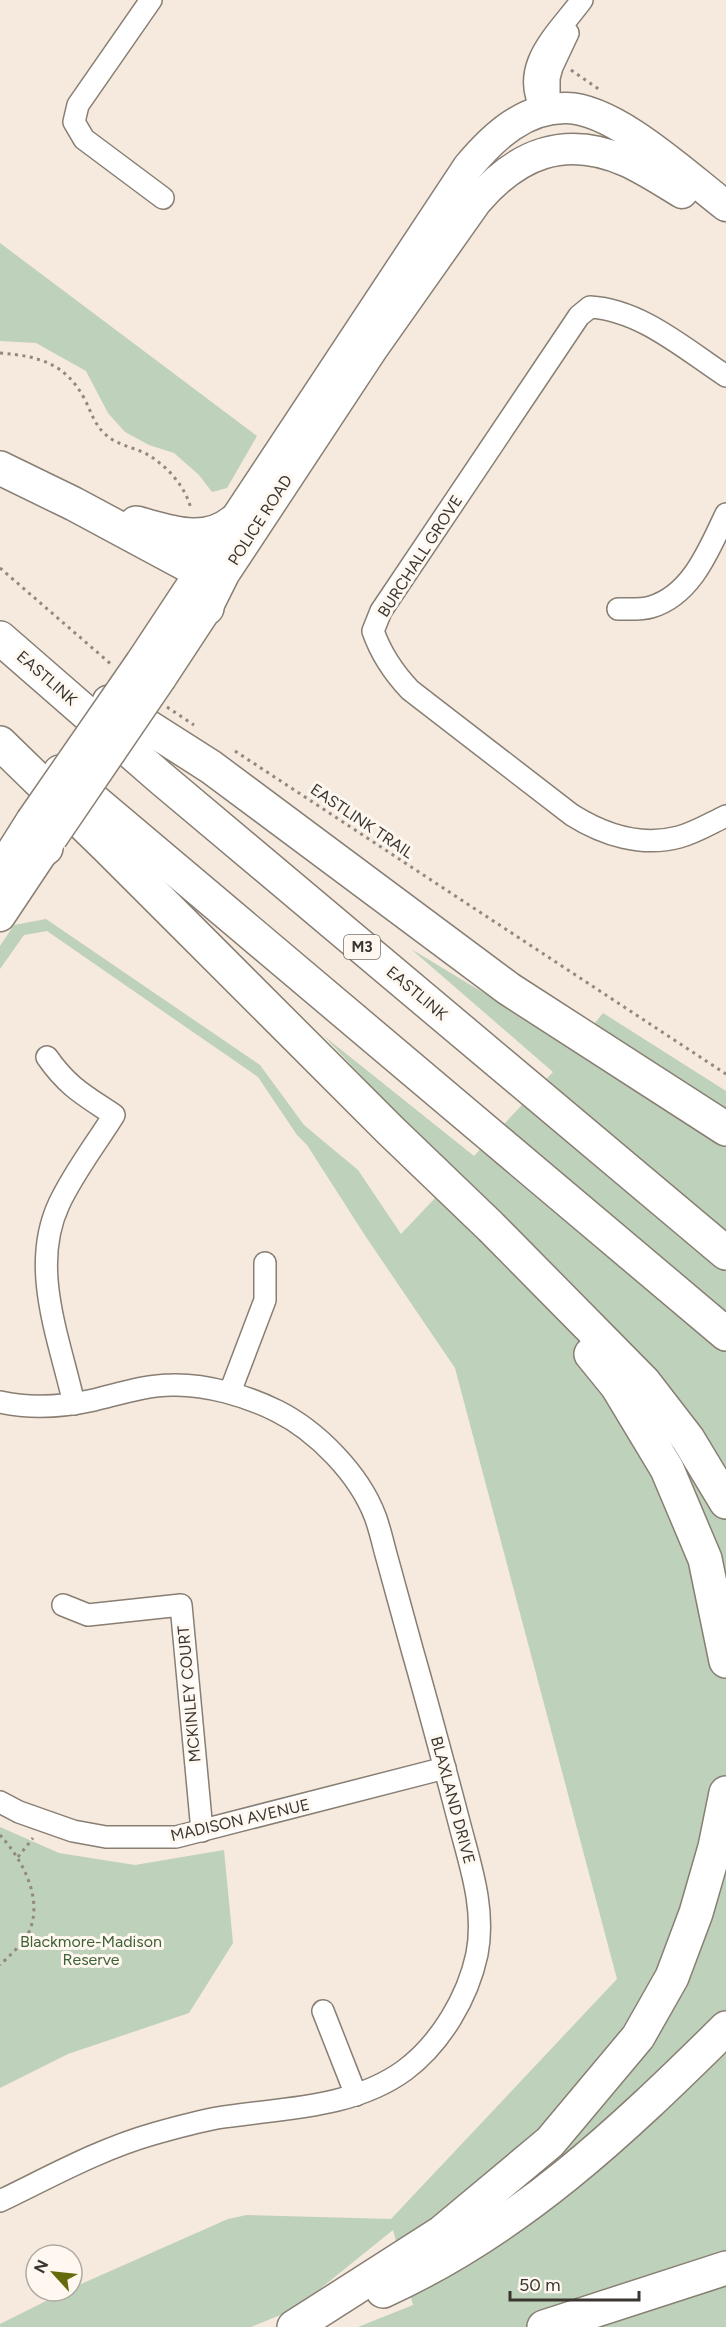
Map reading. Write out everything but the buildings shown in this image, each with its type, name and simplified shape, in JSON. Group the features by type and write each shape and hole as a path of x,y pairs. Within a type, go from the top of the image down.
{"highway":[{"path":"0,468 74,504 193,568 205,589 207,608"},
{"path":"74,504 185,536 214,532 233,522"},
{"path":"0,631 211,767 509,989 726,1129"},
{"name":"EASTLINK","path":"0,638 171,786 726,1253"},
{"path":"0,722 726,1334"},
{"path":"0,743 390,1131 491,1227 644,1382 688,1439 726,1502"},
{"path":"0,872 24,865 43,836"},
{"path":"491,1227 617,1386 667,1468 705,1559 726,1661"},
{"path":"294,2327 441,2233 550,2142 638,2037 672,1977 696,1912 715,1847 726,1793"},
{"path":"304,2327 410,2279 465,2248 527,2206 617,2134 726,2028"},
{"path":"544,2327 726,2268"}],"main road":[{"name":"POLICE ROAD","path":"0,916 43,836 144,677 198,574 468,167 486,145 509,127 543,111 574,108 606,120 639,139 726,206"},
{"path":"543,111 549,151 584,150 610,155 644,170 726,218"},
{"name":"POLICE ROAD","path":"144,677 207,608 224,574 373,348 476,202 505,173 527,158 549,151"}],"street":[{"path":"151,0 78,105 74,122 84,139 163,198"},
{"path":"543,111 549,93 552,67 579,3"},
{"name":"BURCHALL GROVE","path":"726,376 645,323 603,308 590,307 579,316 381,611 373,631 381,653 410,690 593,828 631,840 659,841 681,837 726,816"},
{"path":"618,609 650,608 668,599 687,583 706,556 726,514"},
{"path":"47,1058 60,1076 73,1088 114,1114 62,1199 47,1241 46,1287 74,1404"},
{"path":"230,1392 265,1299 266,1263"},
{"name":"BLAXLAND DRIVE","path":"0,1402 38,1407 74,1404 139,1389 173,1384 230,1392 278,1412 332,1451 344,1464 375,1514 445,1768 478,1898 479,1922 477,1955 464,1992 436,2039 405,2070 356,2095 330,2103 213,2119 151,2134 108,2149 0,2201"},
{"name":"MCKINLEY COURT","path":"63,1605 88,1615 181,1605 202,1831"},
{"name":"MADISON AVENUE","path":"0,1802 19,1812 62,1828 106,1837 176,1837 445,1768"},
{"path":"323,2011 356,2095"}],"path":[{"path":"0,353 28,355 44,360 61,370 85,399 94,420 105,435 150,456 178,481 189,501 192,518"},
{"path":"0,568 144,677 198,727"},
{"name":"EASTLINK TRAIL","path":"228,747 726,1074"},
{"path":"0,1835 18,1857 29,1881 33,1920 28,1934 0,1965"},
{"path":"18,1857 33,1838"}],"green space":[{"path":"0,243 257,436 227,488 212,492 199,475 174,453 149,445 125,432 108,413 86,371 36,343 0,341"},
{"path":"46,919 260,1065 304,1125 358,1170 401,1234 455,1177 324,1036 474,1156 553,1072 411,949 575,1048 603,1013 726,1091 726,2327 358,2327 413,2305 393,2230 295,2309 251,2327 0,2327 0,2324 42,2303 84,2303 84,2283 228,2219 247,2215 391,2219 617,1979 455,1368 307,1145 297,1135 258,1077 47,931 24,935 0,969 0,946 14,925"},
{"name":"Blackmore-Madison Reserve","path":"0,1827 59,1853 135,1865 224,1850 233,1943 189,2013 68,2054 0,2088"}]}
